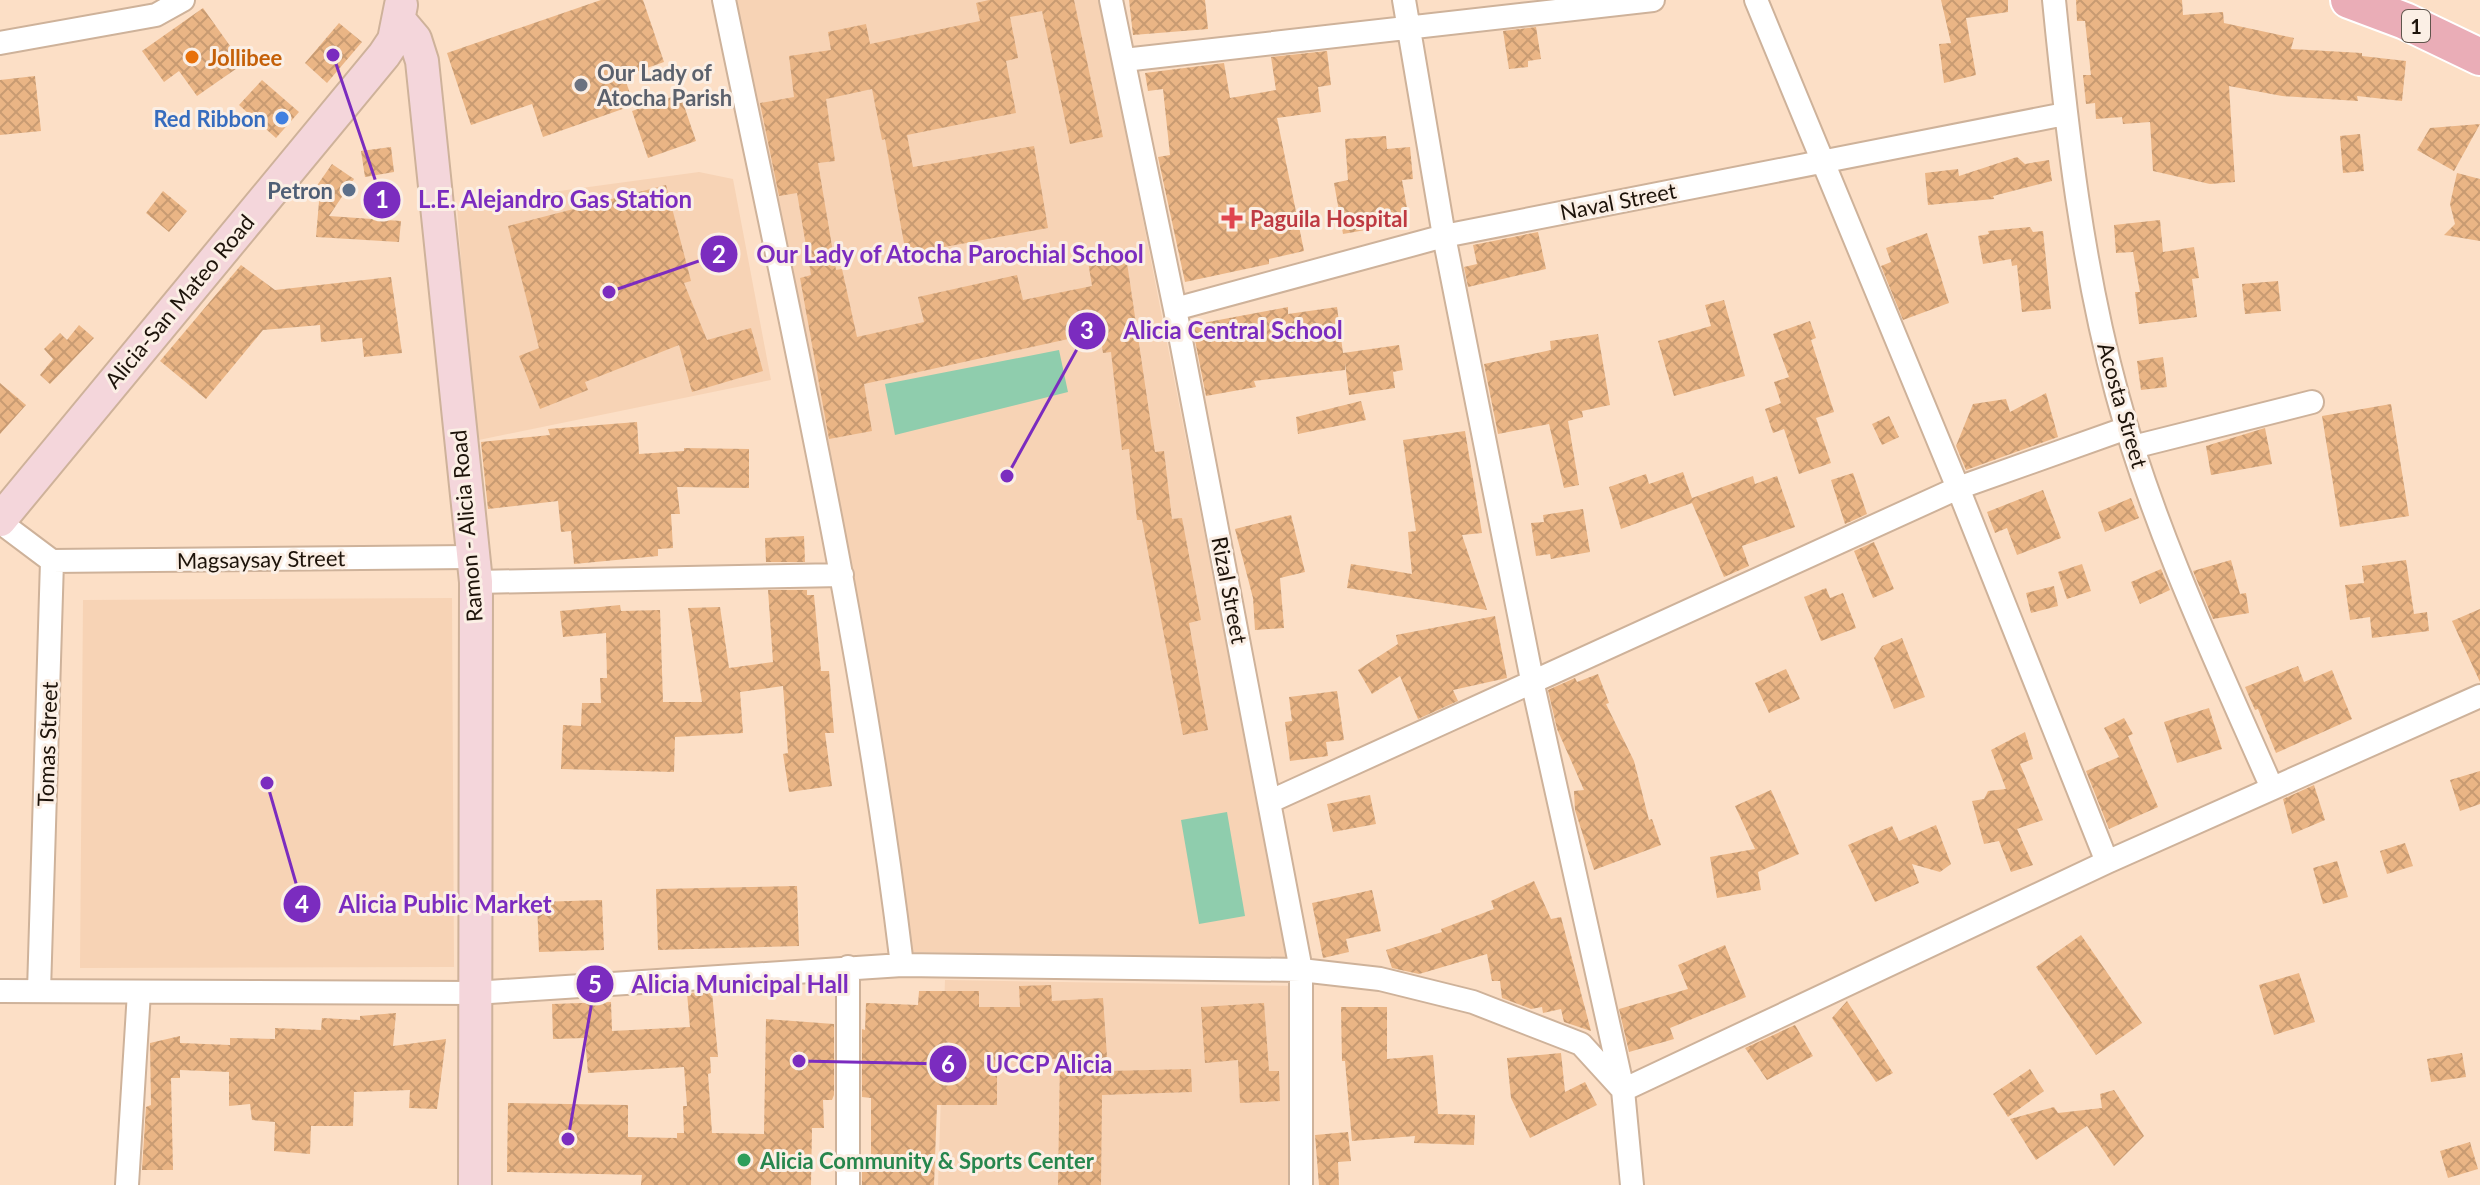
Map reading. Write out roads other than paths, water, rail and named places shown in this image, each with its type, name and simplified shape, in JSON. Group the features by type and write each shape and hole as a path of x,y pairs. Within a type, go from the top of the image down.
{"main road":[{"name":"1","path":"2349,0 2405,21 2480,57"},
{"name":"Alicia-San Mateo Road","path":"0,521 384,55 394,40 400,10"},
{"name":"Ramon - Alicia Road","path":"400,10 422,61 473,569 475,1185"}],"street":[{"path":"0,43 156,15 183,0"},
{"path":"724,0 842,575 888,852 902,965"},
{"name":"Rizal Street","path":"1111,0 1175,309 1301,970 1301,1185"},
{"path":"1404,0 1444,236 1533,685 1623,1090 1632,1185"},
{"path":"1124,60 1653,0"},
{"path":"1756,0 1958,488 2107,862"},
{"name":"Acosta Street","path":"2054,0 2065,114 2092,289 2130,437 2209,645 2272,788"},
{"name":"Naval Street","path":"1175,309 1444,236 2065,114"},
{"path":"1271,801 1533,685 1958,488 2130,437 2312,402"},
{"path":"0,521 52,561"},
{"name":"Magsaysay Street","path":"52,561 842,575"},
{"name":"Tomas Street","path":"39,991 52,561"},
{"path":"1623,1090 2107,862 2480,696"},
{"path":"0,991 474,993 902,965 1301,970 1380,979 1473,1002 1581,1044 1623,1090"},
{"path":"848,967 848,1185"},
{"path":"127,1185 139,992"}],"place":[{"name":"L.E. Alejandro Gas Station","path":"333,55"},
{"name":"Jollibee","path":"192,57"},
{"name":"Our Lady of Atocha Parish","path":"581,85"},
{"name":"Red Ribbon","path":"282,118"},
{"name":"Petron","path":"349,190"},
{"name":"Paguila Hospital","path":"1232,218"},
{"name":"Our Lady of Atocha Parochial School","path":"609,292"},
{"name":"Alicia Central School","path":"1007,476"},
{"name":"Alicia Public Market","path":"267,783"},
{"name":"UCCP Alicia","path":"799,1061"},
{"name":"Alicia Municipal Hall","path":"568,1139"},
{"name":"Alicia Community & Sports Center","path":"744,1160"}]}
